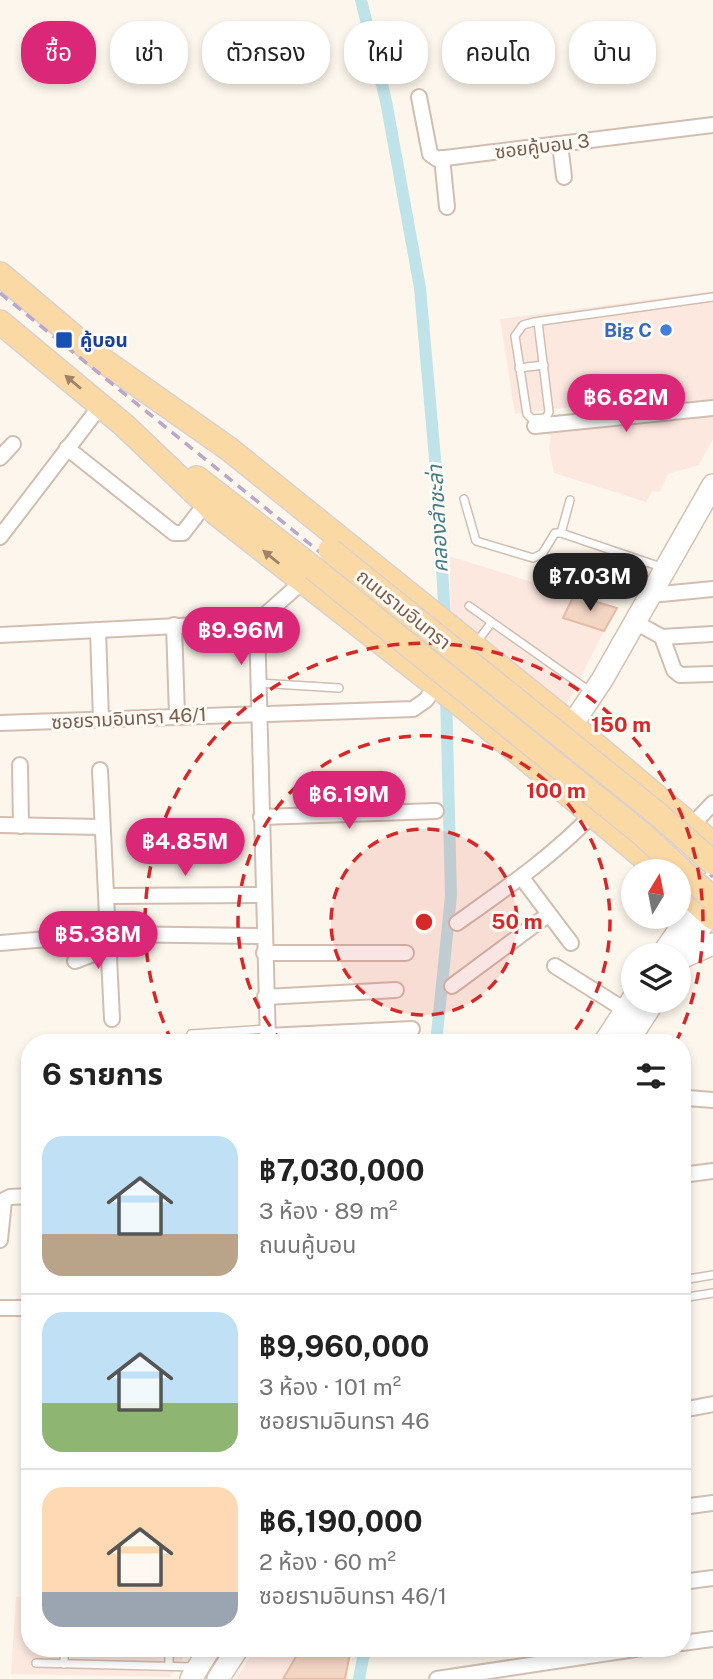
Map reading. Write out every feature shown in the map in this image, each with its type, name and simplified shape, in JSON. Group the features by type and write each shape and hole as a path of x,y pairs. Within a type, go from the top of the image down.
{"main road":[{"name":"ถนนรามอินทรา","path":"0,274 330,550 659,815 713,863"},
{"name":"ถนนรามอินทรา","path":"0,322 125,426 206,503 308,575 642,834 709,908"},
{"name":"ถนนรามอินทรา","path":"94,354 229,449 515,680 567,735 688,821 713,844"},
{"name":"ถนนรามอินทรา","path":"125,426 229,501 308,575 646,859"},
{"path":"541,771 593,694 710,496"},
{"path":"473,715 510,708 518,693 515,680"},
{"path":"567,735 562,754 613,800 621,838"},
{"path":"668,859 680,852 688,821"},
{"path":"682,943 709,908 713,881"},
{"path":"691,895 709,908"},
{"path":"691,950 713,944"},
{"path":"610,1034 623,1013"},
{"path":"633,1034 646,1013"},
{"path":"200,1664 220,1676 232,1657"}],"street":[{"path":"419,97 430,154 442,158 447,207"},
{"name":"ซอยคู้บอน 3","path":"442,158 713,125"},
{"path":"559,144 564,177"},
{"path":"0,537 101,405"},
{"path":"535,426 713,408"},
{"path":"0,458 13,444"},
{"path":"67,448 174,533 183,533 206,503"},
{"path":"0,635 257,622 308,575"},
{"path":"651,595 713,589"},
{"path":"257,622 267,1034"},
{"path":"635,622 662,637 713,634"},
{"path":"174,625 177,715"},
{"path":"98,630 101,720"},
{"path":"662,637 674,670 680,675 713,674"},
{"name":"ซอยรามอินทรา 46/1","path":"0,723 259,712 413,709 439,687"},
{"path":"20,765 21,826"},
{"path":"100,771 112,1019"},
{"path":"688,821 713,803"},
{"path":"261,817 436,811"},
{"path":"457,923 522,878 570,839 594,813"},
{"path":"0,825 101,827"},
{"path":"522,878 571,943"},
{"path":"108,896 262,895"},
{"path":"452,986 549,914"},
{"path":"0,943 263,936"},
{"path":"75,961 108,941"},
{"path":"264,953 406,953"},
{"path":"555,967 621,1000"},
{"path":"265,997 396,990"},
{"path":"308,1034 412,1029"},
{"path":"691,1098 713,1100"},
{"path":"691,1174 713,1171"},
{"path":"0,1240 4,1200 21,1197"},
{"path":"0,1308 21,1308"},
{"path":"691,1408 713,1404"},
{"path":"691,1506 713,1503"},
{"path":"691,1581 713,1578"},
{"path":"691,1642 713,1639"},
{"path":"437,1679 549,1657"}],"lane":[{"path":"538,322 549,415 533,419 527,415 519,368 517,331 525,324 538,322 713,297"},
{"path":"519,368 544,365"},
{"path":"464,499 472,536 481,544 533,558 541,554 555,533 561,533 666,568"},
{"path":"561,533 570,500"},
{"path":"469,606 593,694"},
{"path":"468,642 491,623"},
{"path":"258,683 339,688"},
{"path":"691,1279 713,1275"},
{"path":"691,1297 713,1293"},
{"path":"64,1657 64,1664"},
{"path":"169,1657 169,1666"},
{"path":"36,1663 169,1666 200,1664"}],"shaded area":[{"path":"713,291 713,439 699,465 668,474 660,492 652,491 646,502 554,473 549,448 551,436 544,433 550,420 588,414 586,405 515,414 500,319"},
{"path":"449,556 574,595 563,618 604,631 566,706 451,616"},
{"path":"16,1597 21,1597 21,1657 184,1657 170,1677 11,1674"},
{"path":"250,1657 349,1657 345,1679 236,1679"}],"building":[{"path":"574,595 617,608 604,631 563,618"},
{"path":"296,1657 349,1657 345,1679 283,1679"}],"waterway":[{"name":"คลองลำชะล่า","path":"361,0 386,101 420,288 438,493 445,622"},
{"name":"คลองลำชะล่า","path":"437,1034 451,896 446,693"},
{"name":"คลองลำชะล่า","path":"359,1679 363,1657"}],"railway":[{"path":"0,293 631,804 713,877"}],"place":[{"name":"Big C","path":"666,330"},
{"name":"คู้บอน","path":"64,340"}]}
